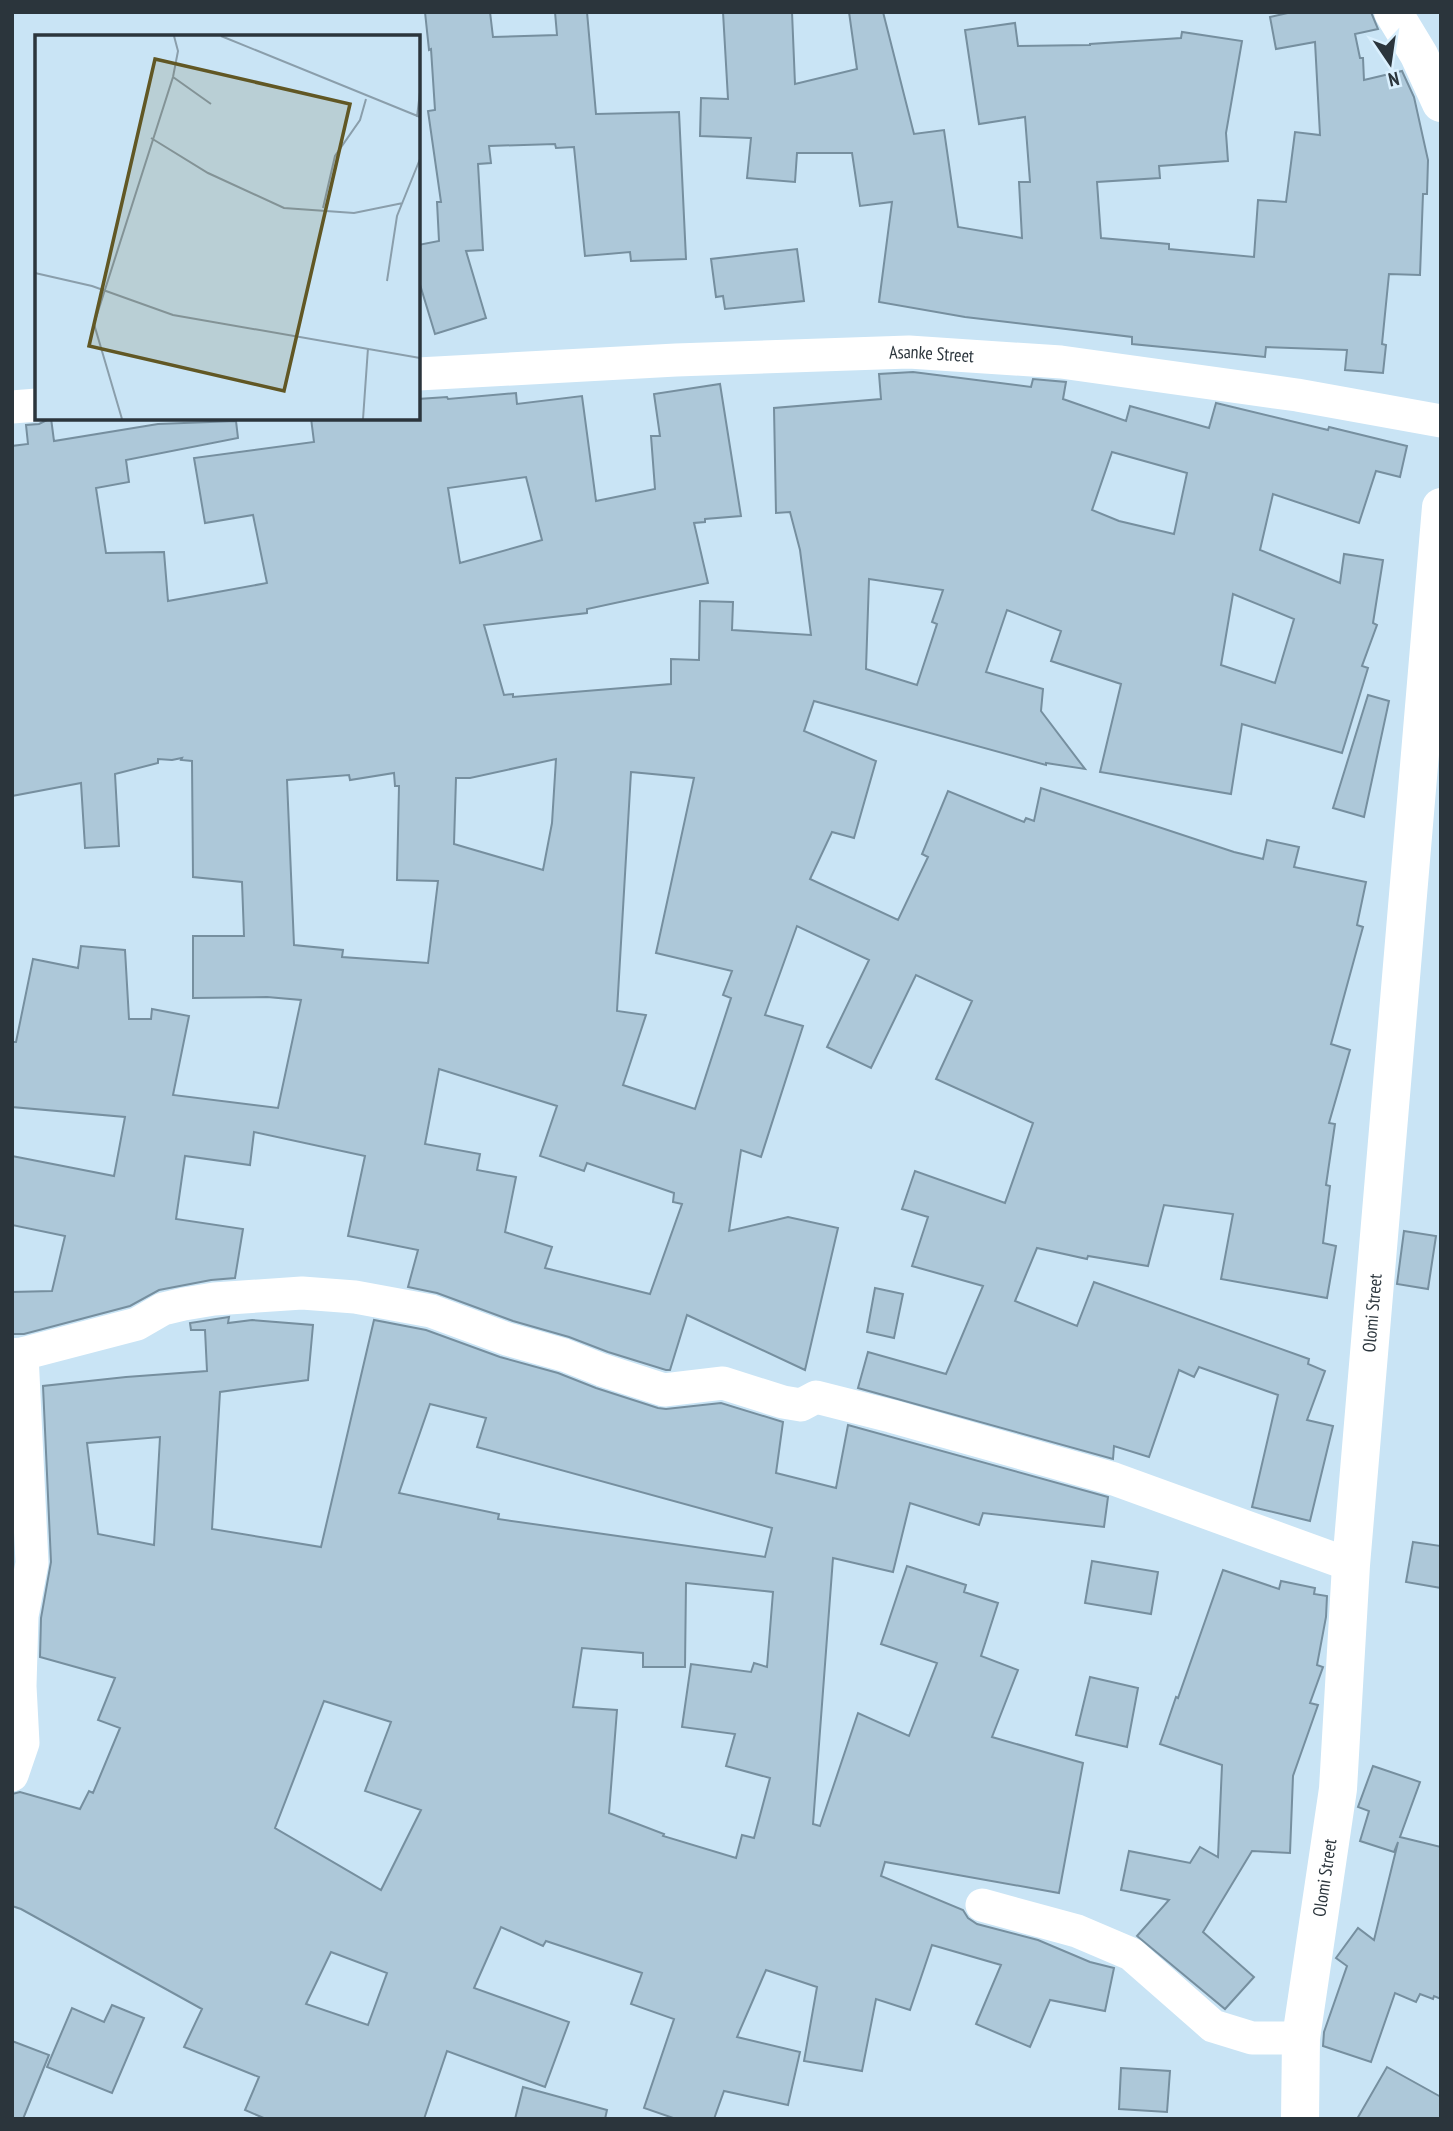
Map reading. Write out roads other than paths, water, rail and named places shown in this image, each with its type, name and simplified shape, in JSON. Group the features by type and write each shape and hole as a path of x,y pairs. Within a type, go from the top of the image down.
{"main road":[{"path":"1393,12 1419,55 1441,103"},
{"name":"Olomi Street","path":"1300,2119 1301,2038 1338,1789 1351,1565 1441,507"}],"street":[{"name":"Asanke Street","path":"420,374 676,360 909,352 1061,362 1297,395 1441,421"},
{"path":"12,407 35,405"},
{"path":"12,1775 23,1743 20,1686 22,1616 32,1563 17,1354 137,1324 163,1309 214,1299 302,1293 355,1297 431,1311 664,1390 723,1383 801,1405 816,1397 1114,1479 1351,1565"},
{"path":"982,1905 1077,1931 1131,1954 1213,2026 1252,2038 1301,2038"}]}
